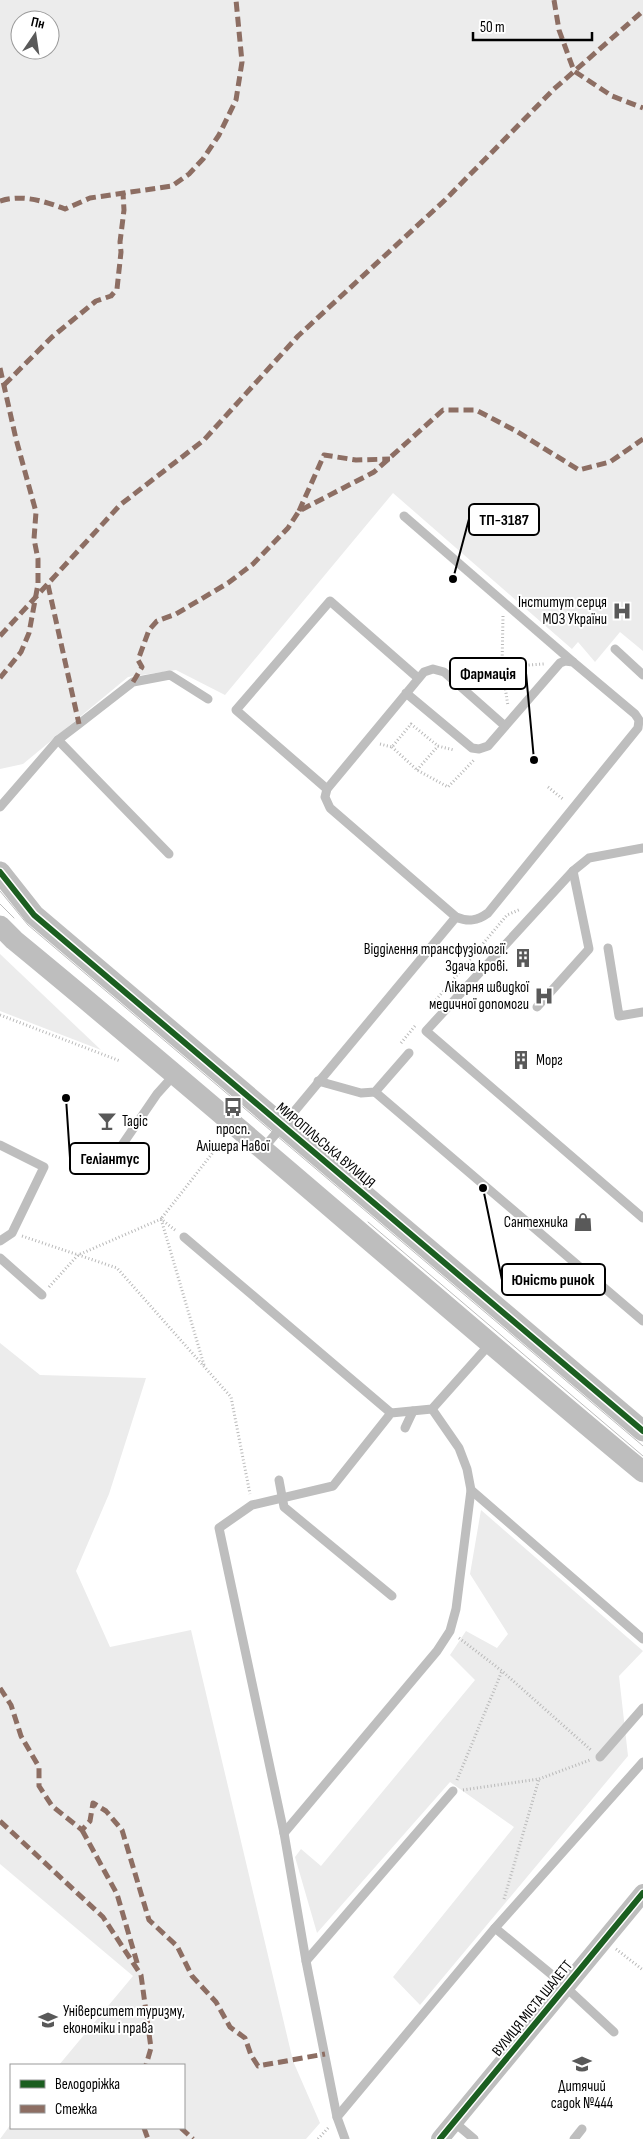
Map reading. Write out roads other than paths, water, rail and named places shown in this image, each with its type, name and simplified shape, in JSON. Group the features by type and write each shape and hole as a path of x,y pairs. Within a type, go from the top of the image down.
{"street":[{"name":"МИРОПІЛЬСЬКА ВУЛИЦЯ","path":"0,872 34,915 284,1125 643,1432"},
{"path":"0,926 14,940 175,1074 489,1344 643,1472"},
{"name":"ВУЛИЦЯ МІСТА ШАЛЕТТ","path":"440,2139 643,1893"}],"lane":[{"path":"404,516 640,720 638,728 488,913 479,919 465,921 456,917 330,808 325,797 327,789 424,672 433,669 444,672 508,723"},
{"path":"327,789 236,710 330,601 418,678"},
{"path":"615,649 643,674"},
{"path":"406,693 472,748 479,749 488,746 560,663 565,661 573,662"},
{"path":"0,807 58,740 133,682 170,675 208,698"},
{"path":"58,740 169,854"},
{"path":"643,848 589,858 573,871 426,1031 643,1218"},
{"path":"537,1007 589,950 573,871"},
{"path":"263,1149 456,917"},
{"path":"608,948 619,1016 643,1012"},
{"path":"318,1081 361,1093 374,1092 409,1053"},
{"path":"120,1148 157,1094 175,1074"},
{"path":"374,1092 643,1320"},
{"path":"0,1144 44,1167 12,1233 0,1241"},
{"path":"184,1237 391,1413 432,1409 489,1344"},
{"path":"0,1258 42,1295"},
{"path":"284,1833 437,1651 450,1631 456,1609 471,1490 467,1469 459,1448 432,1409"},
{"path":"405,1428 413,1411"},
{"path":"345,2139 337,2117 306,1961 284,1833 219,1528 252,1505 333,1486 391,1413"},
{"path":"279,1480 284,1507 392,1596"},
{"path":"471,1490 643,1639"},
{"path":"600,1757 643,1708"},
{"path":"337,2117 495,1928 643,1762"},
{"path":"306,1961 453,1791"},
{"path":"495,1928 614,2032"},
{"path":"454,2122 474,2139"},
{"path":"574,2139 582,2129"}],"tram line":[{"path":"0,891 28,925 643,1446"},
{"path":"0,904 14,918"},
{"path":"368,1222 643,1456"}],"place":[{"name":"ТП-3187","path":"453,579"},
{"name":"Інститут серця МОЗ України","path":"622,611"},
{"name":"Фармація","path":"534,760"},
{"name":"Відділення трансфузіології. Здача крові.","path":"523,958"},
{"name":"Лікарня швидкої медичної допомоги","path":"544,996"},
{"name":"Морг","path":"521,1060"},
{"name":"Геліантус","path":"66,1098"},
{"name":"просп. Алішера Навої","path":"233,1107"},
{"name":"Тадіс","path":"107,1121"},
{"name":"Юність ринок","path":"483,1188"},
{"name":"Сантехника","path":"583,1222"},
{"name":"Університет туризму, економіки і права","path":"48,2020"},
{"name":"Дитячий садок №444","path":"582,2064"}]}
